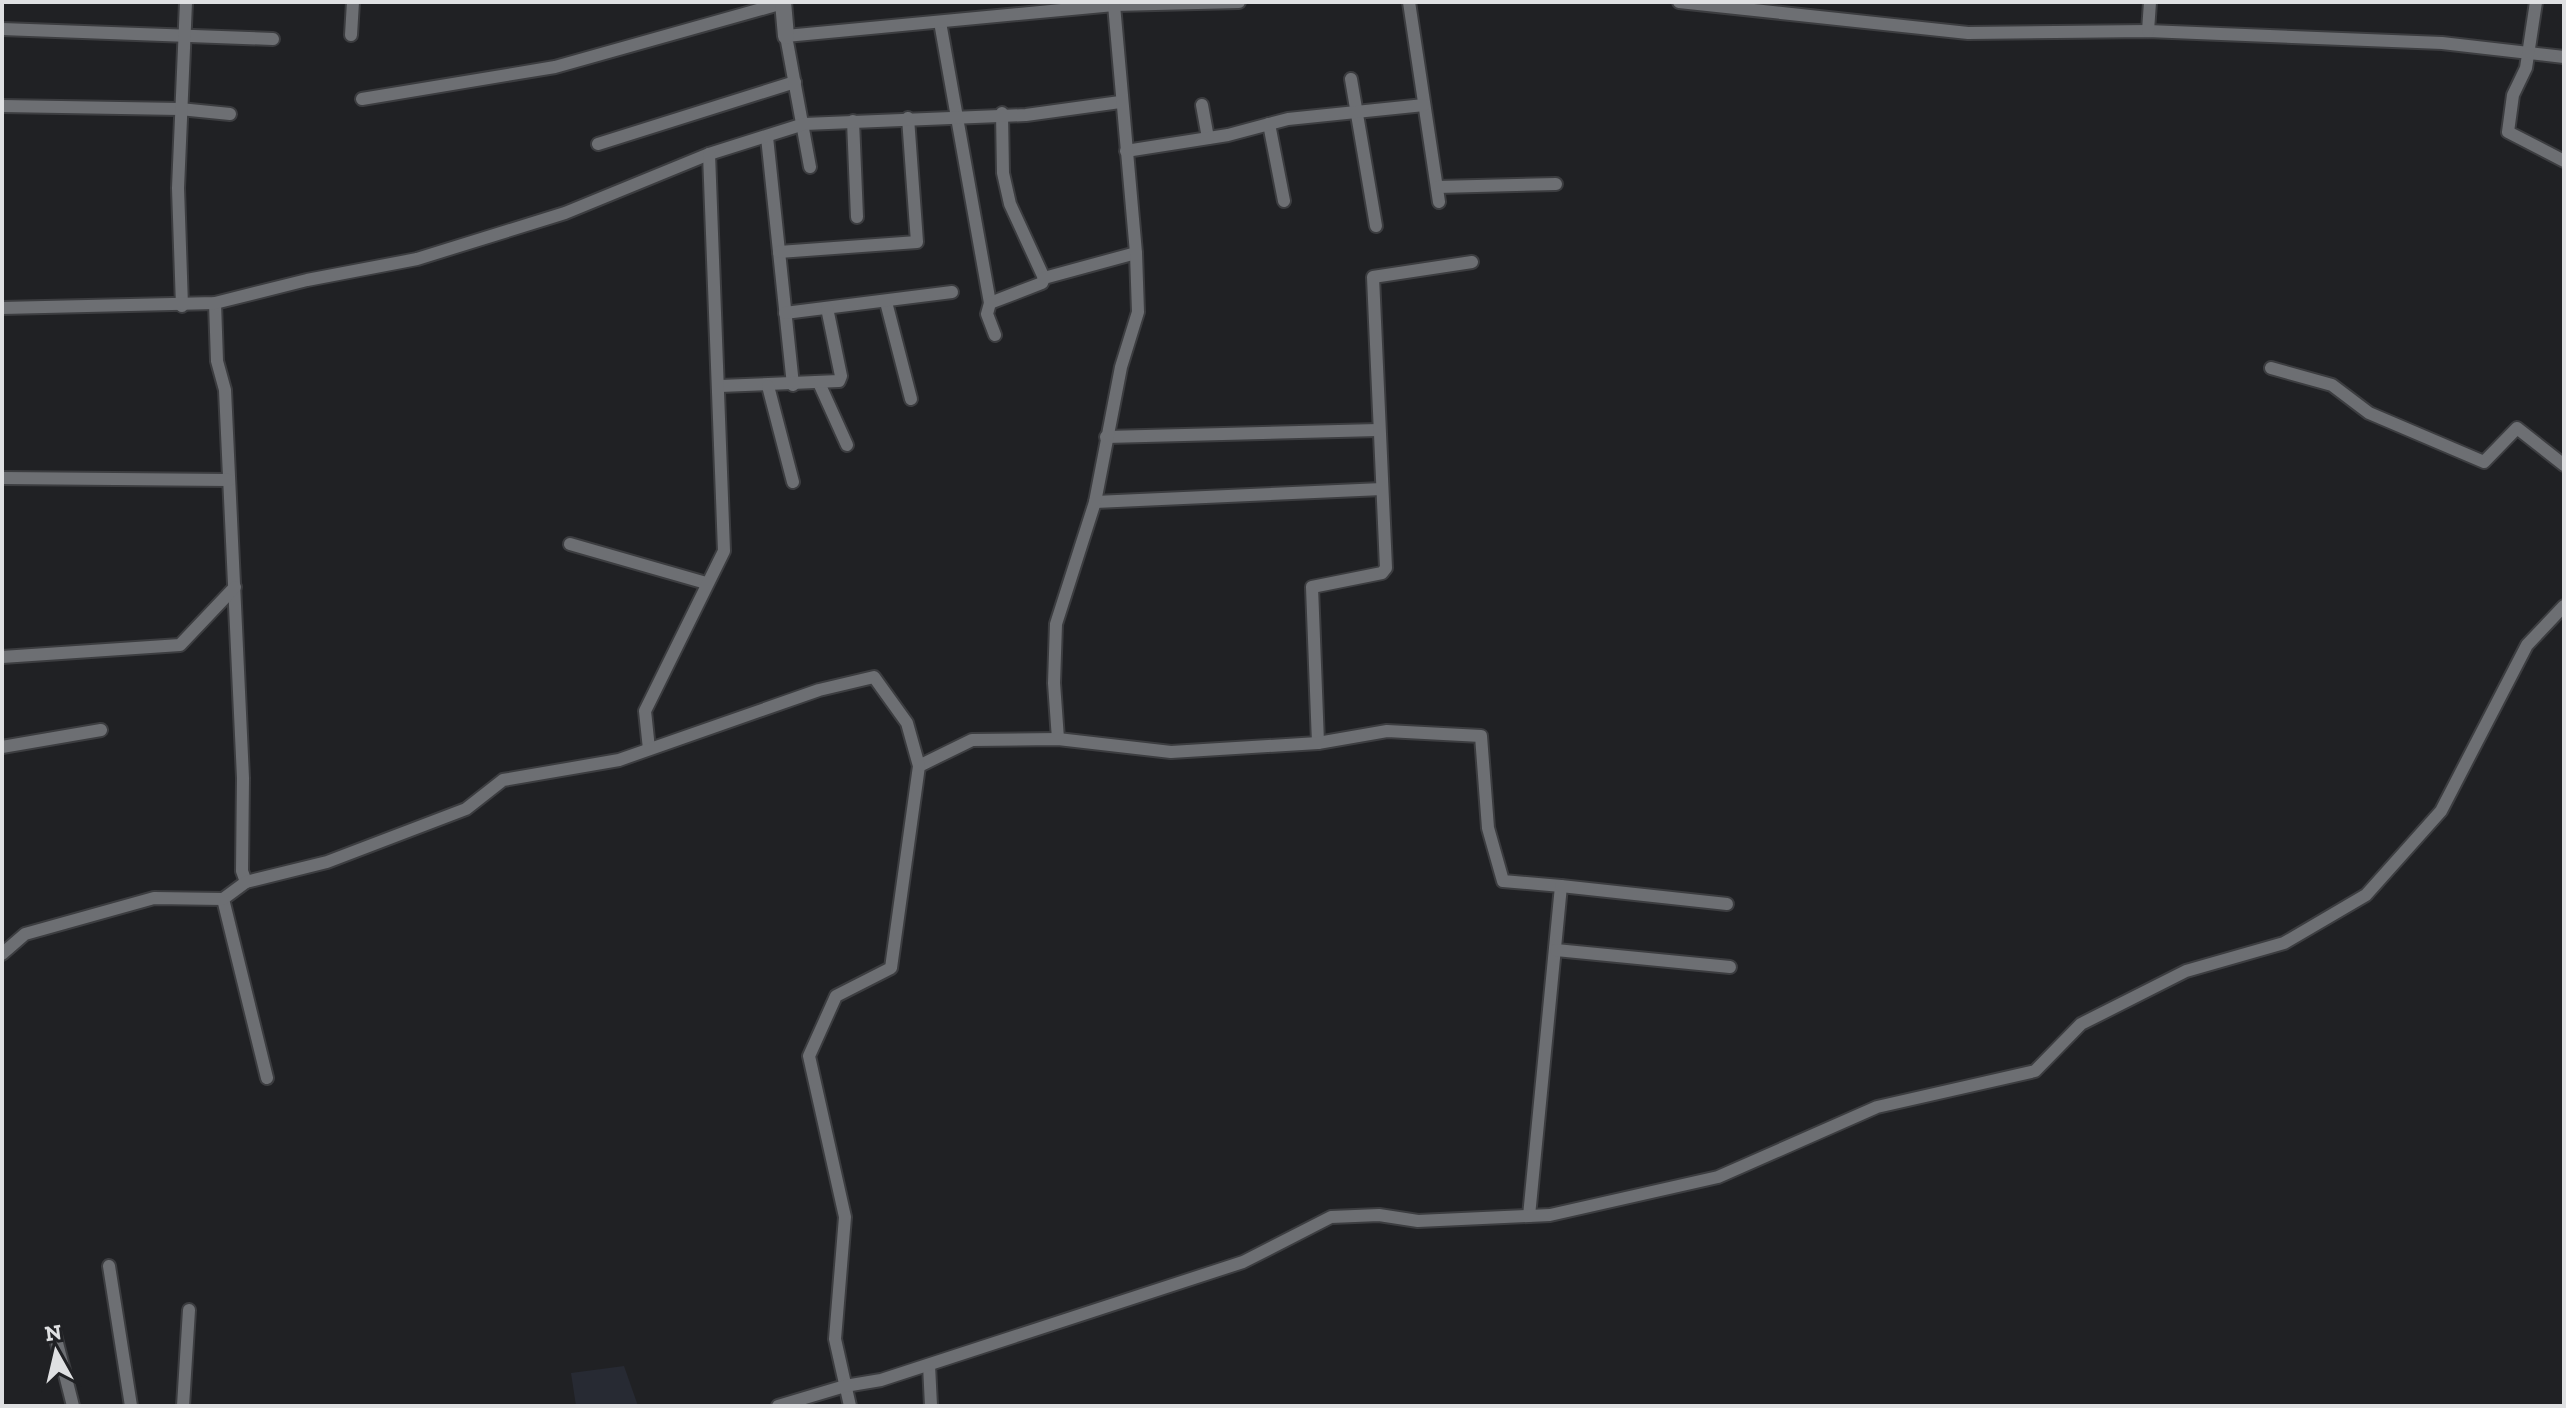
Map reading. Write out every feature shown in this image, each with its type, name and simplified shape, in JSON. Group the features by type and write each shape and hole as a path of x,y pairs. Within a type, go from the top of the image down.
{"street":[{"path":"182,306 180,109 186,2"},
{"path":"351,35 353,2"},
{"path":"786,36 1114,5 1239,2"},
{"path":"1409,2 1439,202"},
{"path":"1679,2 1822,9 1968,33 2148,31 2442,43 2564,57"},
{"path":"2148,31 2150,2"},
{"path":"2536,2 2526,68 2513,95 2508,132 2564,161"},
{"path":"362,99 555,67 783,3 786,36 810,167"},
{"path":"1058,739 1054,683 1056,624 1095,502 1121,367 1138,312 1136,253 1120,102 1114,5"},
{"path":"940,22 990,303 987,314 995,335"},
{"path":"2,29 273,39"},
{"path":"1351,79 1376,226"},
{"path":"598,144 795,82"},
{"path":"2,308 215,303 307,280 417,259 565,213 709,154 804,124 1002,113 1026,115 1120,102"},
{"path":"1202,105 1208,138"},
{"path":"1126,151 1208,138 1288,119 1424,105"},
{"path":"2,106 180,109 230,114"},
{"path":"1002,113 1003,173 1010,204 1044,278"},
{"path":"779,252 917,242 908,118"},
{"path":"853,121 857,217"},
{"path":"1269,124 1284,201"},
{"path":"767,137 793,385"},
{"path":"649,749 645,711 724,551 726,530 709,154"},
{"path":"1437,187 1556,184"},
{"path":"990,303 1042,283 1044,278 1136,253"},
{"path":"1318,743 1311,590 1315,585 1385,572 1373,277 1472,262"},
{"path":"785,313 952,292"},
{"path":"886,302 911,399"},
{"path":"215,303 217,361 225,390 243,778 242,871 246,882"},
{"path":"720,386 836,382 841,376 827,308"},
{"path":"2271,368 2332,385 2369,413 2484,462 2517,428 2564,465"},
{"path":"819,383 847,445"},
{"path":"768,386 793,482"},
{"path":"1106,437 1378,430"},
{"path":"2,478 229,480"},
{"path":"1095,502 1382,489"},
{"path":"570,544 706,583"},
{"path":"2,657 180,645 235,587"},
{"path":"778,1406 845,1386 881,1380 1243,1262 1331,1217 1379,1215 1418,1221 1550,1215 1718,1177 1877,1107 2035,1071 2081,1024 2186,971 2284,943 2366,895 2441,811 2527,645 2564,606"},
{"path":"2,954 25,934 154,898 223,899 246,882 327,862 466,809 503,780 619,760 819,690 874,677 907,723 919,766 891,968 836,996 809,1056 845,1217 835,1339 850,1406"},
{"path":"2,747 101,730"},
{"path":"919,766 972,740 1058,739 1171,752 1318,743 1387,731 1481,736 1488,828 1503,881 1727,904"},
{"path":"1529,1216 1561,886"},
{"path":"223,899 267,1078"},
{"path":"1556,950 1730,967"},
{"path":"109,1266 131,1406"},
{"path":"183,1406 189,1310"},
{"path":"54,1331 73,1406"},
{"path":"929,1365 931,1406"}],"shaded area":[{"path":"624,1366 638,1406 576,1406 571,1373"}]}
